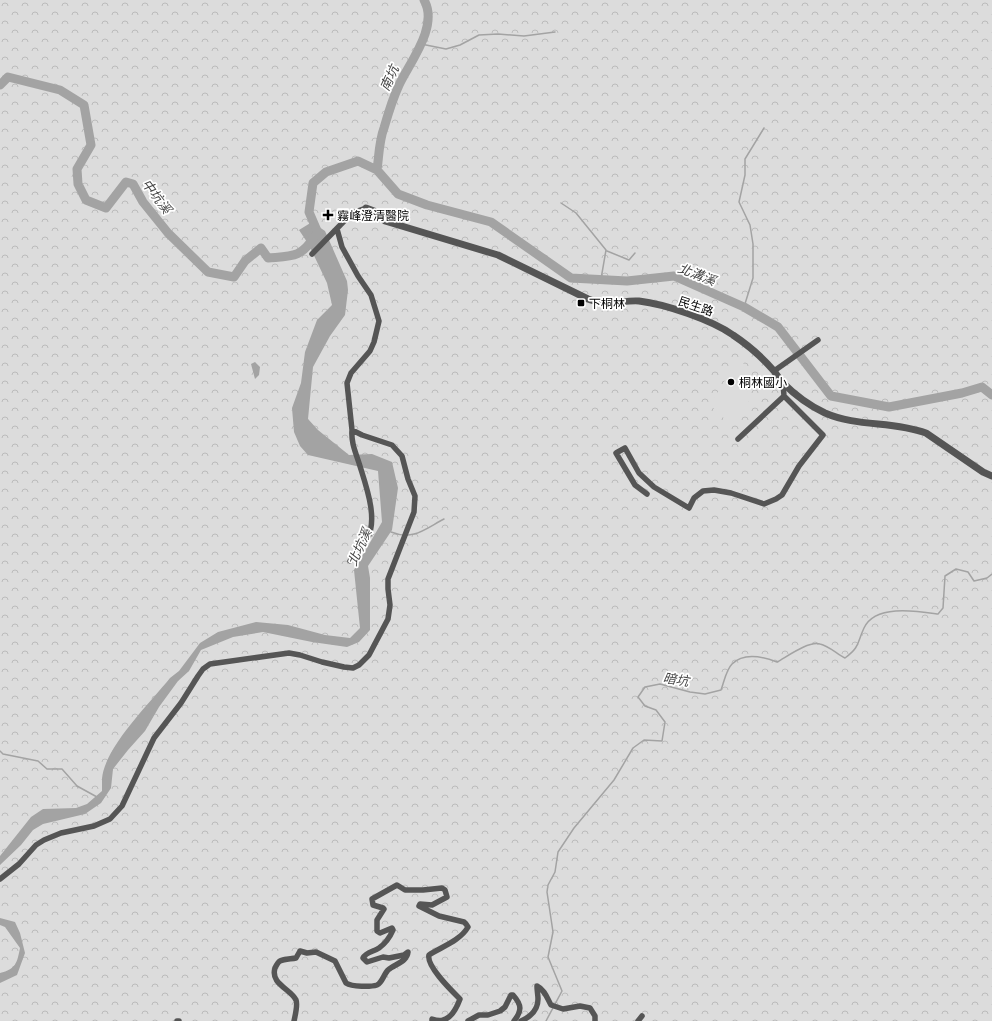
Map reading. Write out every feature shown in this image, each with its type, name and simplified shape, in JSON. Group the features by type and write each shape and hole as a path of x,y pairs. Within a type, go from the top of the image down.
{"street":[{"path":"312,254 352,213 366,208"},
{"name":"民生路","path":"366,208 374,211 385,221 498,255 588,300 603,303 637,301 652,303 717,324 751,348 774,371 783,383 805,402 835,417 857,423 901,427 926,433 983,472 992,476"},
{"path":"335,231 358,276 371,295 379,321 374,342 370,351 351,373 348,383 352,430 351,439 363,475 370,506 372,526 368,538 350,561"},
{"path":"774,371 816,341"},
{"path":"647,494 635,485 616,453 625,448 639,473 654,487 689,508 694,498 703,491 714,490 731,493 764,504 776,500 782,495 806,456 823,436 784,396 783,383"},
{"path":"738,439 784,396"},
{"path":"0,879 19,864 36,845 44,840 61,833 94,826 110,819 122,806 154,738 181,703 203,669 210,664 289,653 300,654 322,662 353,668 359,665 369,655 388,619 390,605 388,579 414,512 415,496 408,479 402,456 392,445 352,430"},
{"path":"294,1021 297,1005 296,1000 279,984 275,977 274,970 280,961 296,958 300,950 307,953 316,952 335,962 346,983 361,986 377,985 389,969 402,962 408,956 408,952 404,955 390,958 383,957 367,962 363,958 387,941 393,930 392,928 380,933 377,931 377,920 384,909 374,905 372,899 397,885 405,890 442,888 445,890 447,897 432,905 420,904 419,906 439,916 464,922 468,927 466,931 458,938 429,955 428,958 433,968 460,999 456,1009 447,1018 443,1020 432,1019 432,1021"},
{"path":"521,1021 532,1014 537,1006 537,986 544,991 551,1005 563,1009 580,1006 590,1008 595,1016 595,1021"},
{"path":"468,1021 479,1014 488,1015 500,1011 505,1007 511,995 513,995 518,1000 520,1009 519,1016 514,1021"},
{"path":"638,1021 642,1016"}],"green space":[{"path":"0,0 992,0 992,1021 0,1021"},
{"path":"742,352 749,405 730,424 710,405"}],"shaded area":[{"name":"北坑溪","path":"312,222 325,231 347,281 348,290 345,315 330,336 313,367 308,419 318,430 349,455 372,454 392,462 398,488 392,530 368,566 370,578 370,630 359,642 347,647 312,642 263,632 233,637 201,650 189,671 178,681 159,707 145,731 113,769 111,788 101,803 85,814 43,824 33,830 21,845 0,865 0,856 31,817 43,809 76,808 87,804 102,791 102,779 105,767 119,740 170,678 179,671 200,643 218,632 256,622 288,625 325,635 350,638 360,628 354,570 382,522 378,471 308,455 300,446 294,432 292,408 301,383 305,352 317,320 332,305 327,283 309,245 299,230"},
{"path":"255,362 260,367 259,375 255,379 251,364"},
{"path":"0,918 15,922 20,933 25,953 17,975 0,983 0,973 9,970 15,965 20,948 5,927 0,925"}],"waterway":[{"name":"南坑","path":"377,170 381,138 387,117 399,85 416,55 426,32 428,10 424,0"},
{"path":"421,44 446,49 460,45 479,35 498,34 524,36 555,32"},
{"name":"中坑溪","path":"0,85 8,77 60,90 84,105 91,145 77,169 78,184 86,200 106,208 126,182 133,184 143,202 168,233 208,272 234,277 245,261 261,248 268,258 290,256 300,252 315,236"},
{"path":"744,307 753,278 753,244 750,225 739,202 745,175 745,159 764,128"},
{"name":"北溝溪","path":"318,233 309,212 313,183 326,172 358,161 377,170 398,194 427,205 491,222 571,278 627,281 674,276 744,307 778,327 831,396 889,407 962,393 982,387 992,395"},
{"path":"561,203 576,213 606,250 601,279"},
{"path":"607,251 629,260 635,253"},
{"path":"391,532 406,535 419,533 444,519"},
{"name":"暗坑","path":"546,1021 562,991 548,957 553,932 547,892 548,885 555,872 558,852 574,828 614,780 633,748 644,740 662,741 665,722 656,710 645,706 638,697 645,687 660,684 690,692 705,694 721,690 728,669 737,660 748,657 760,657 777,662 804,647 815,644 827,646 845,658 856,648 869,620 877,615 897,611 938,614 943,608 945,576 956,569 968,572 974,581 987,578 992,574"},
{"path":"0,751 3,754 38,761 47,769 62,769 77,786 97,797"}],"place":[{"name":"霧峰澄清醫院","path":"328,215"},
{"name":"下桐林","path":"581,303"},
{"name":"桐林國小","path":"731,382"}]}
